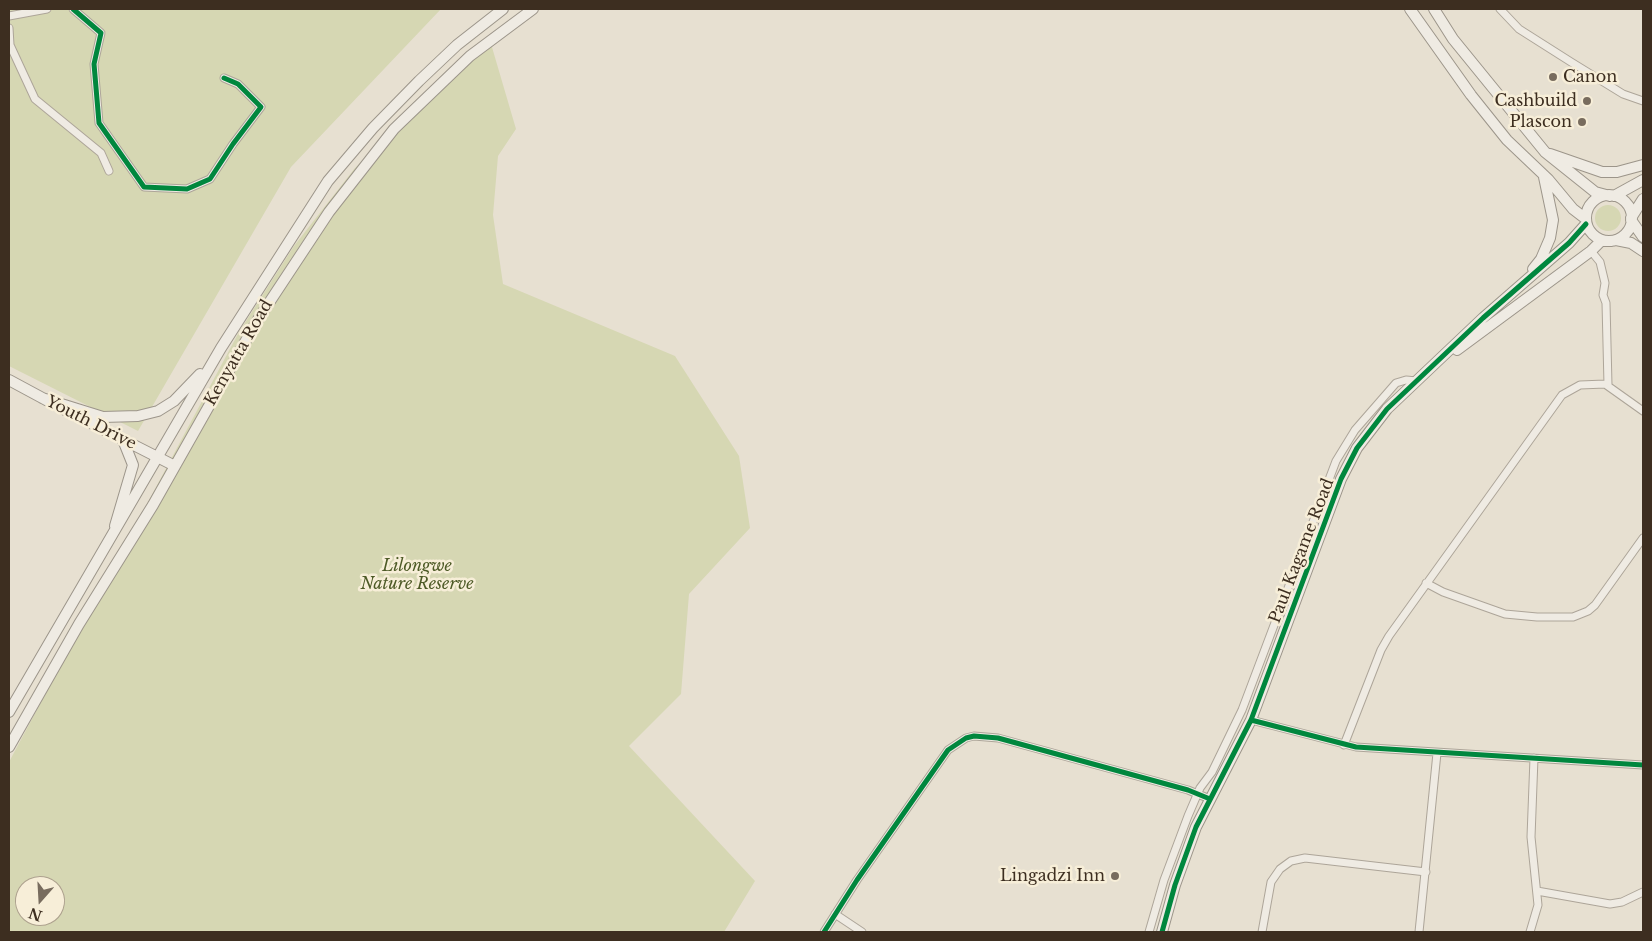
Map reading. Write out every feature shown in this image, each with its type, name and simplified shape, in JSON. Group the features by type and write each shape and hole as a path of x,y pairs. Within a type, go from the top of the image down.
{"main road":[{"name":"Kenyatta Road","path":"9,712 63,617 113,537 156,457 221,348 289,239 328,181 373,128 458,45 503,9"},
{"name":"Kenyatta Road","path":"9,747 79,624 152,505 173,465 257,321 345,189 394,130 470,56 533,9"},
{"path":"1410,9 1471,95 1507,140 1543,174 1572,209 1586,221 1596,237 1631,243 1643,251"},
{"path":"1434,9 1453,39 1544,152 1595,192 1612,196 1628,206 1631,219 1643,237"},
{"path":"1544,152 1602,172 1617,172 1643,165"},
{"path":"1519,287 1541,259 1550,238 1553,220 1550,198 1543,174"},
{"path":"1586,221 1586,212 1598,198 1612,196 1643,180"},
{"path":"1614,240 1627,232 1631,219 1643,199"},
{"name":"Paul Kagame Road","path":"1430,370 1569,243 1586,221"},
{"name":"Paul Kagame Road","path":"1162,932 1184,857 1210,798 1251,720 1349,463 1368,431 1387,409 1417,380 1591,251 1600,241 1614,240"},
{"path":"42,398 103,417 138,416 158,411 174,401 194,382 221,348"},
{"name":"Youth Drive","path":"9,380 173,465"},
{"path":"113,537 133,465 123,440"}],"street":[{"path":"9,16 47,9"},
{"path":"73,9 101,33 94,64 99,124 144,187 187,190 210,179 261,107 238,84 224,78"},
{"path":"1500,9 1519,29 1623,94 1643,101"},
{"path":"9,28 10,44 35,99 101,153 109,171"},
{"path":"1591,251 1600,262 1605,283 1603,295 1606,303 1608,386"},
{"path":"1149,932 1164,880 1198,794 1212,772 1242,710 1336,461 1355,430 1396,384 1406,380 1417,380"},
{"path":"1344,745 1381,650 1426,583 1562,395 1580,385 1598,383 1608,386 1643,411"},
{"path":"1426,583 1452,596 1504,614 1573,617 1588,611 1595,605 1643,538"},
{"path":"1251,720 1344,745 1377,749 1643,765"},
{"path":"824,932 948,750 966,738 974,736 998,738 1210,798"},
{"path":"1419,932 1437,753"},
{"path":"1530,932 1538,910 1530,836 1534,758"},
{"path":"1262,932 1271,882 1280,869 1297,858 1426,872"},
{"path":"1536,891 1610,904 1622,902 1643,892"},
{"path":"835,914 862,932"}],"green space":[{"path":"9,9 441,9 291,167 138,431 9,366"},
{"name":"Lilongwe Nature Reserve","path":"489,37 516,129 498,156 493,215 503,284 675,356 739,456 750,528 689,594 681,694 629,746 755,881 724,932 9,932 9,762 239,332 294,246 355,168"},
{"path":"1608,205 1617,209 1621,218 1617,227 1608,231 1599,227 1595,218 1599,209"}],"cycle path":[{"path":"73,9 101,33 94,64 99,123 144,187 187,189 210,179 261,107 238,84 224,78"},
{"path":"1162,932 1175,885 1196,827 1251,720 1341,479 1357,448 1387,409 1483,318 1569,243 1586,224"},
{"path":"1251,720 1356,747 1643,765"},
{"path":"824,932 857,880 948,750 966,738 974,736 998,738 1188,790 1210,799"}],"place":[{"name":"Canon","path":"1553,77"},
{"name":"Cashbuild","path":"1587,101"},
{"name":"Plascon","path":"1582,122"},
{"name":"Lingadzi Inn","path":"1115,876"}]}
